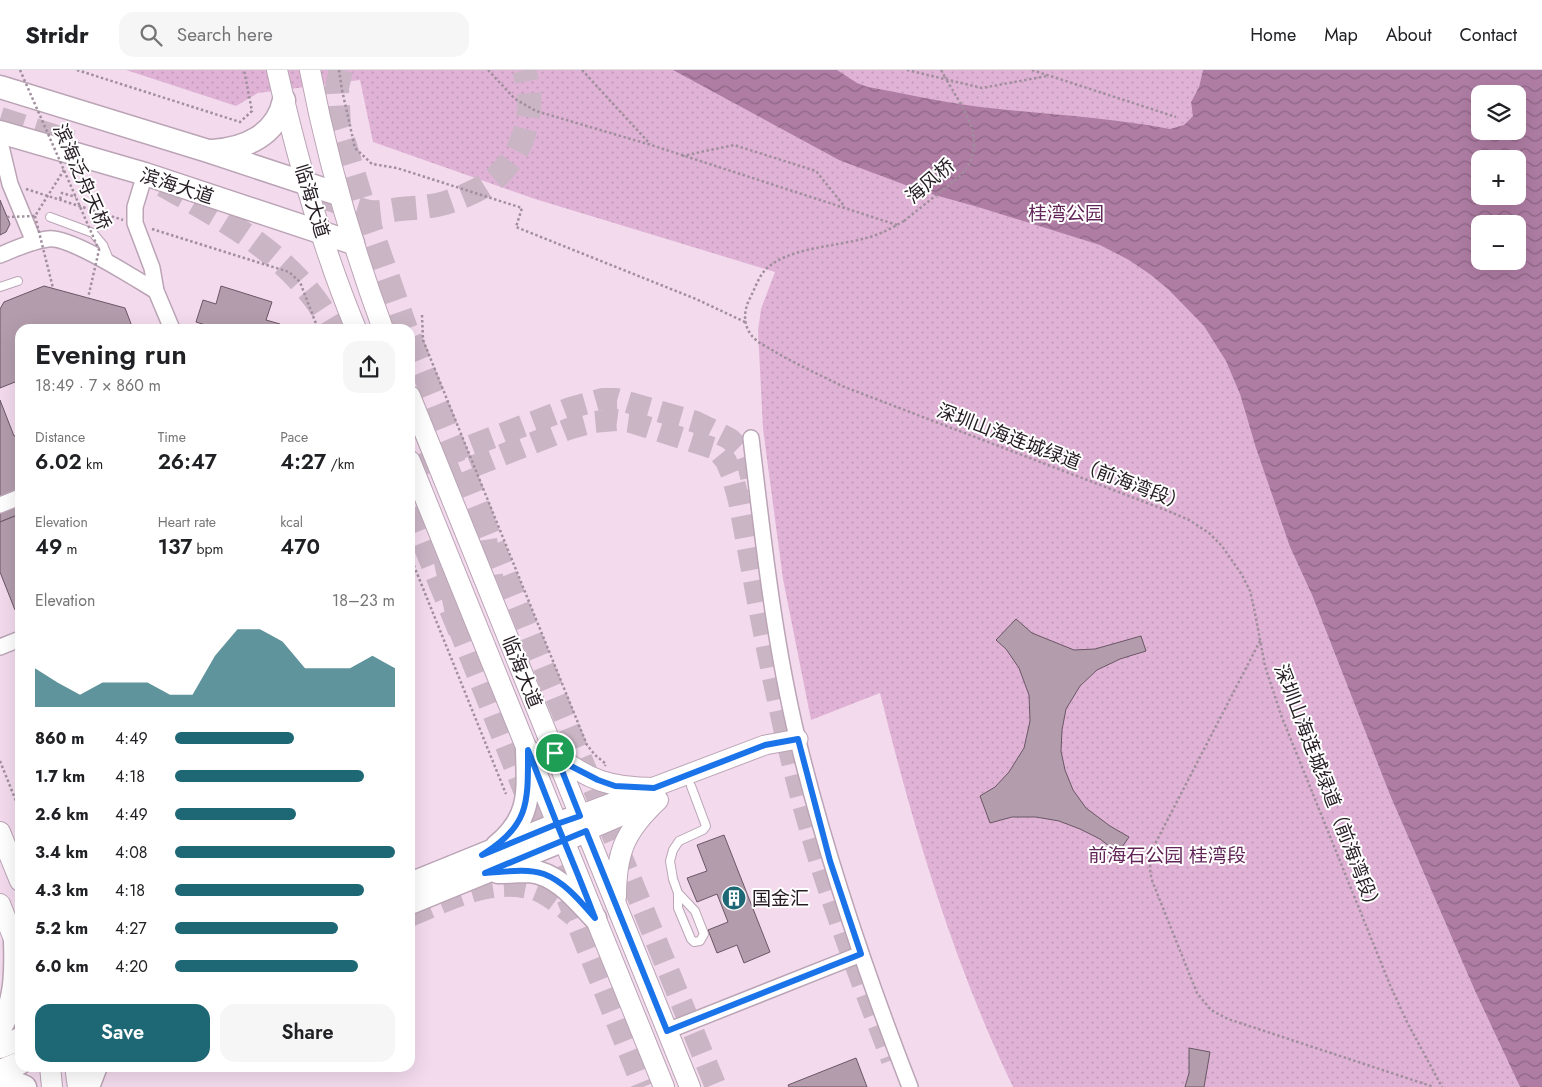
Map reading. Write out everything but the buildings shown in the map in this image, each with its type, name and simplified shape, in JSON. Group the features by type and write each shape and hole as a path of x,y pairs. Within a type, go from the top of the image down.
{"main road":[{"name":"临海大道","path":"277,70 320,233 354,324"},
{"name":"临海大道","path":"310,70 314,95 338,194 353,243 382,324"},
{"path":"0,87 208,151 338,194"},
{"path":"208,151 239,147 256,140 275,123 282,113 284,100"},
{"name":"滨海大道","path":"0,132 145,174 353,243"},
{"name":"临海大道","path":"415,408 690,1087"},
{"name":"临海大道","path":"415,486 528,750 664,1087"},
{"path":"483,864 497,846 512,833 526,805 528,750"},
{"path":"555,753 567,764 598,780 615,786 656,794 633,826 624,843 618,861 616,904"},
{"path":"415,901 483,864 583,823"},
{"path":"0,832 15,869"},
{"path":"415,883 483,864 544,874 559,882 595,918"},
{"path":"0,904 15,942"},
{"path":"0,1029 8,1013 15,978"},
{"path":"0,1047 15,1041"},
{"path":"0,1071 15,1065"},
{"path":"51,1072 52,1087"},
{"path":"76,1072 78,1087"},
{"path":"88,1087 94,1072"},
{"path":"0,1081 13,1082 25,1087"}],"street":[{"path":"0,142 10,184 34,242"},
{"path":"145,174 134,207 134,224 152,268 156,291 170,324"},
{"path":"0,255 49,238 68,242 111,264 156,291"},
{"path":"751,438 763,543 781,657 798,739 830,861 861,954 910,1087"},
{"path":"0,505 15,499"},
{"path":"0,647 15,641"},
{"path":"656,794 691,786 770,755 798,739"},
{"path":"583,823 656,794 765,745 798,739"},
{"path":"667,1031 861,954"}],"lane":[{"path":"50,217 93,233 103,245 111,264"},
{"path":"0,287 18,280"},
{"path":"678,893 695,911 704,934 700,941 694,942 690,938 678,908 678,893 671,868 673,850 678,841 703,830 706,826 691,786"}],"path":[{"name":"滨海泛舟天桥","path":"20,70 99,250 88,298"},
{"path":"77,70 240,122 252,111 244,70"},
{"path":"339,70 355,148 372,164 397,168 522,208 516,227 687,296 745,322"},
{"path":"488,70 515,100 536,111 651,145 897,225"},
{"path":"582,70 651,145"},
{"path":"907,70 982,88 1050,76"},
{"name":"海风桥","path":"745,322 745,309 763,272 776,262 795,254 867,238 897,225 966,170 974,156 975,141 972,126 941,70"},
{"path":"1032,70 1176,117"},
{"path":"682,156 734,145 816,171 846,208"},
{"path":"52,288 35,216 64,170"},
{"path":"10,184 289,272 300,282 316,324"},
{"path":"60,200 62,192 76,197"},
{"path":"7,217 35,216"},
{"path":"422,315 423,340 587,745 606,764"},
{"name":"深圳山海连城绿道（前海湾段）","path":"745,322 750,333 761,344 842,386 1123,492 1189,520 1222,546 1242,575 1250,591 1265,666 1277,706 1366,927 1407,1022 1442,1087"},
{"path":"415,568 506,794"},
{"path":"1260,641 1155,844 1149,866 1153,883 1197,993 1211,1010 1228,1019 1434,1087"},
{"path":"0,761 15,798"}],"green space":[{"name":"前海石公园 桂湾段","path":"126,70 1203,70 1199,87 1191,102 1290,547 1312,595 1390,795 1475,991 1520,1087 1013,1087 991,1040 953,943 936,893 906,794 880,693 811,720 783,579 763,429 758,331 761,309 775,272 535,199 373,142 360,80 258,93 236,106"}],"water":[{"path":"673,70 837,70 857,83 868,87 934,99 983,107 1106,119 1170,129 1184,125 1193,116 1191,102 1199,87 1203,70 1542,70 1542,1087 1520,1087 1475,991 1390,795 1312,595 1290,547 1256,448 1240,394 1226,361 1204,326 1169,290 1151,275 1129,260 1100,245 924,192 839,160"}],"tunnel":[{"path":"341,70 337,88 339,126 369,224 404,324"},
{"path":"323,197 359,209 377,212 445,203 463,197 490,182 512,159 520,146 525,131 529,101 528,85 524,70"},
{"path":"0,119 72,142"},
{"path":"163,185 237,229 281,262 301,282 331,324"},
{"path":"415,350 481,514 492,582"},
{"path":"415,467 570,408 602,399 617,399 696,422 730,439 743,452 754,490"},
{"path":"415,489 571,428 594,422 616,420 631,422 716,449 726,461 739,501 782,718 815,846 842,927 892,1060"},
{"path":"481,514 716,1087"},
{"path":"415,521 460,631"},
{"path":"444,558 460,631 643,1087"},
{"path":"415,914 472,892 488,888 520,886 541,892 574,916"}],"place":[{"name":"国金汇","path":"734,898"}],"route":[{"path":"555,753 567,764 598,780 615,786 654,788 765,745 798,739 830,861 861,954 667,1031 586,831 564,840 485,873 515,871 544,874 559,882 595,918 564,840 557,824 482,855 497,846 512,833 520,819 526,805 528,790 528,750 557,824 580,816 555,753"}],"park label":[{"name":"桂湾公园","path":"1066,213"}]}
